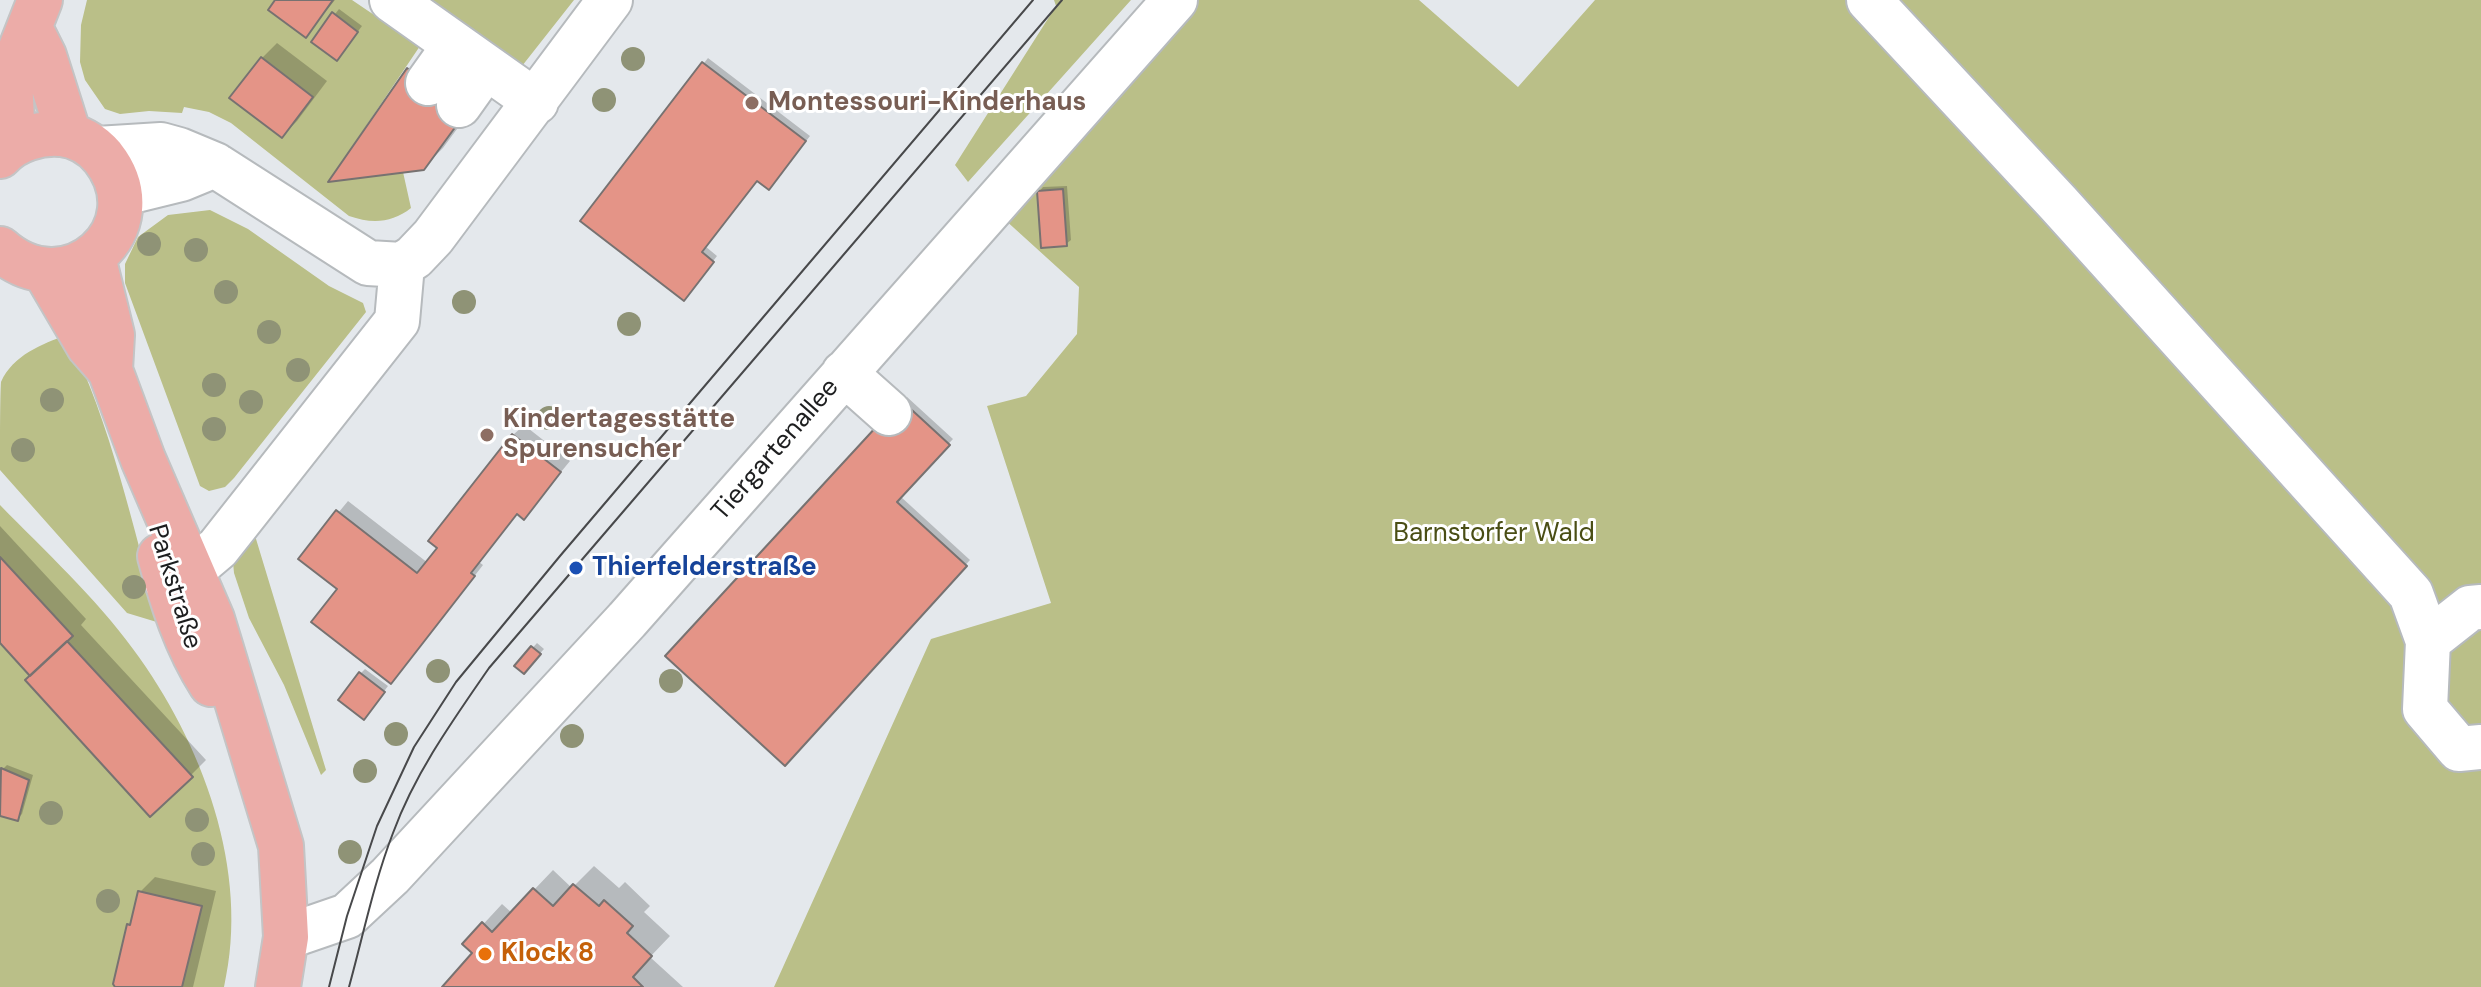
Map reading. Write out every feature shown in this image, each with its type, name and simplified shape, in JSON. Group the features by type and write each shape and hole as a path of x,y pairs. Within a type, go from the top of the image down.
{"main road":[{"path":"35,14 10,76 6,151 44,133 83,142"},
{"path":"0,249 14,261 45,271 70,268 93,257 112,236 120,208 120,194 112,169 83,142 44,56 35,14"},
{"name":"Parkstraße","path":"93,257 112,335 110,370"},
{"name":"Parkstraße","path":"45,271 89,346 110,370 143,459 180,576 212,619 281,846 286,937 278,987"}],"street":[{"path":"392,0 536,102"},
{"path":"83,142 161,145 179,150 215,165 368,263 402,265 433,237 610,0"},
{"name":"Tiergartenallee","path":"286,937 347,916 374,892 627,620 1175,0"},
{"path":"1869,0 2069,214 2411,594 2428,641 2425,709 2459,749 2481,747"},
{"path":"463,51 436,89 463,51"},
{"path":"120,194 181,179 215,165"},
{"path":"180,576 218,548 397,321 402,265"},
{"path":"844,373 889,413"},
{"path":"2428,641 2470,608 2481,607"}],"green space":[{"path":"87,0 352,0 420,46 329,181 403,172 411,208 397,217 382,221 349,216 231,123 209,112 184,107 182,113 149,111 120,114 105,109 85,80 80,62 81,25"},
{"path":"429,0 574,0 522,66"},
{"path":"1054,0 1131,0 968,182 955,165 1056,6"},
{"name":"Barnstorfer Wald","path":"1196,0 1419,0 1518,87 1595,0 2481,0 2481,987 774,987 931,639 1051,603 987,406 1026,396 1077,334 1079,287 1003,218"},
{"path":"210,210 248,229 329,286 363,303 366,312 234,478 225,487 209,491 200,486 125,283 125,264 138,237 168,215"},
{"path":"67,335 109,440 160,623 127,613 0,470 1,382 21,358"},
{"path":"0,505 103,611 158,685 180,725 214,809 225,854 231,898 231,943 224,987 0,987"},
{"path":"253,529 326,770 321,775 284,685 249,618 234,573 233,562"}],"building":[{"path":"275,0 333,0 306,38 268,10"},
{"path":"332,12 358,32 337,61 311,42"},
{"path":"261,57 313,97 282,138 229,98"},
{"path":"702,62 806,141 769,190 757,181 702,252 714,262 684,301 580,221"},
{"path":"407,68 467,111 424,170 328,182"},
{"path":"1063,189 1067,246 1041,248 1037,191"},
{"path":"901,400 950,445 897,502 967,566 785,766 665,656"},
{"path":"512,434 561,472 524,520 517,514 471,573 475,576 391,684 311,622 337,589 298,559 336,510 417,573 437,548 428,541"},
{"path":"0,557 73,636 30,676 0,643"},
{"path":"67,641 193,777 150,817 25,680"},
{"path":"531,646 541,654 524,674 514,666"},
{"path":"359,672 385,692 364,720 338,700"},
{"path":"1,768 29,780 18,821 0,816"},
{"path":"573,884 599,906 604,900 633,926 627,933 652,956 633,977 643,987 442,987 472,953 462,944 482,922 492,932 533,888 553,906"},
{"path":"138,891 202,906 182,987 115,987 113,984"}],"tram line":[{"path":"329,987 347,916 377,826 414,747 456,682 1033,0"},
{"path":"349,987 380,871 402,811 436,748 489,668 1062,0"}],"place":[{"name":"Montessouri-Kinderhaus","path":"752,103"},
{"name":"Kindertagesstätte Spurensucher","path":"487,435"},
{"name":"Thierfelderstraße","path":"576,568"},
{"name":"Klock 8","path":"485,954"}]}
